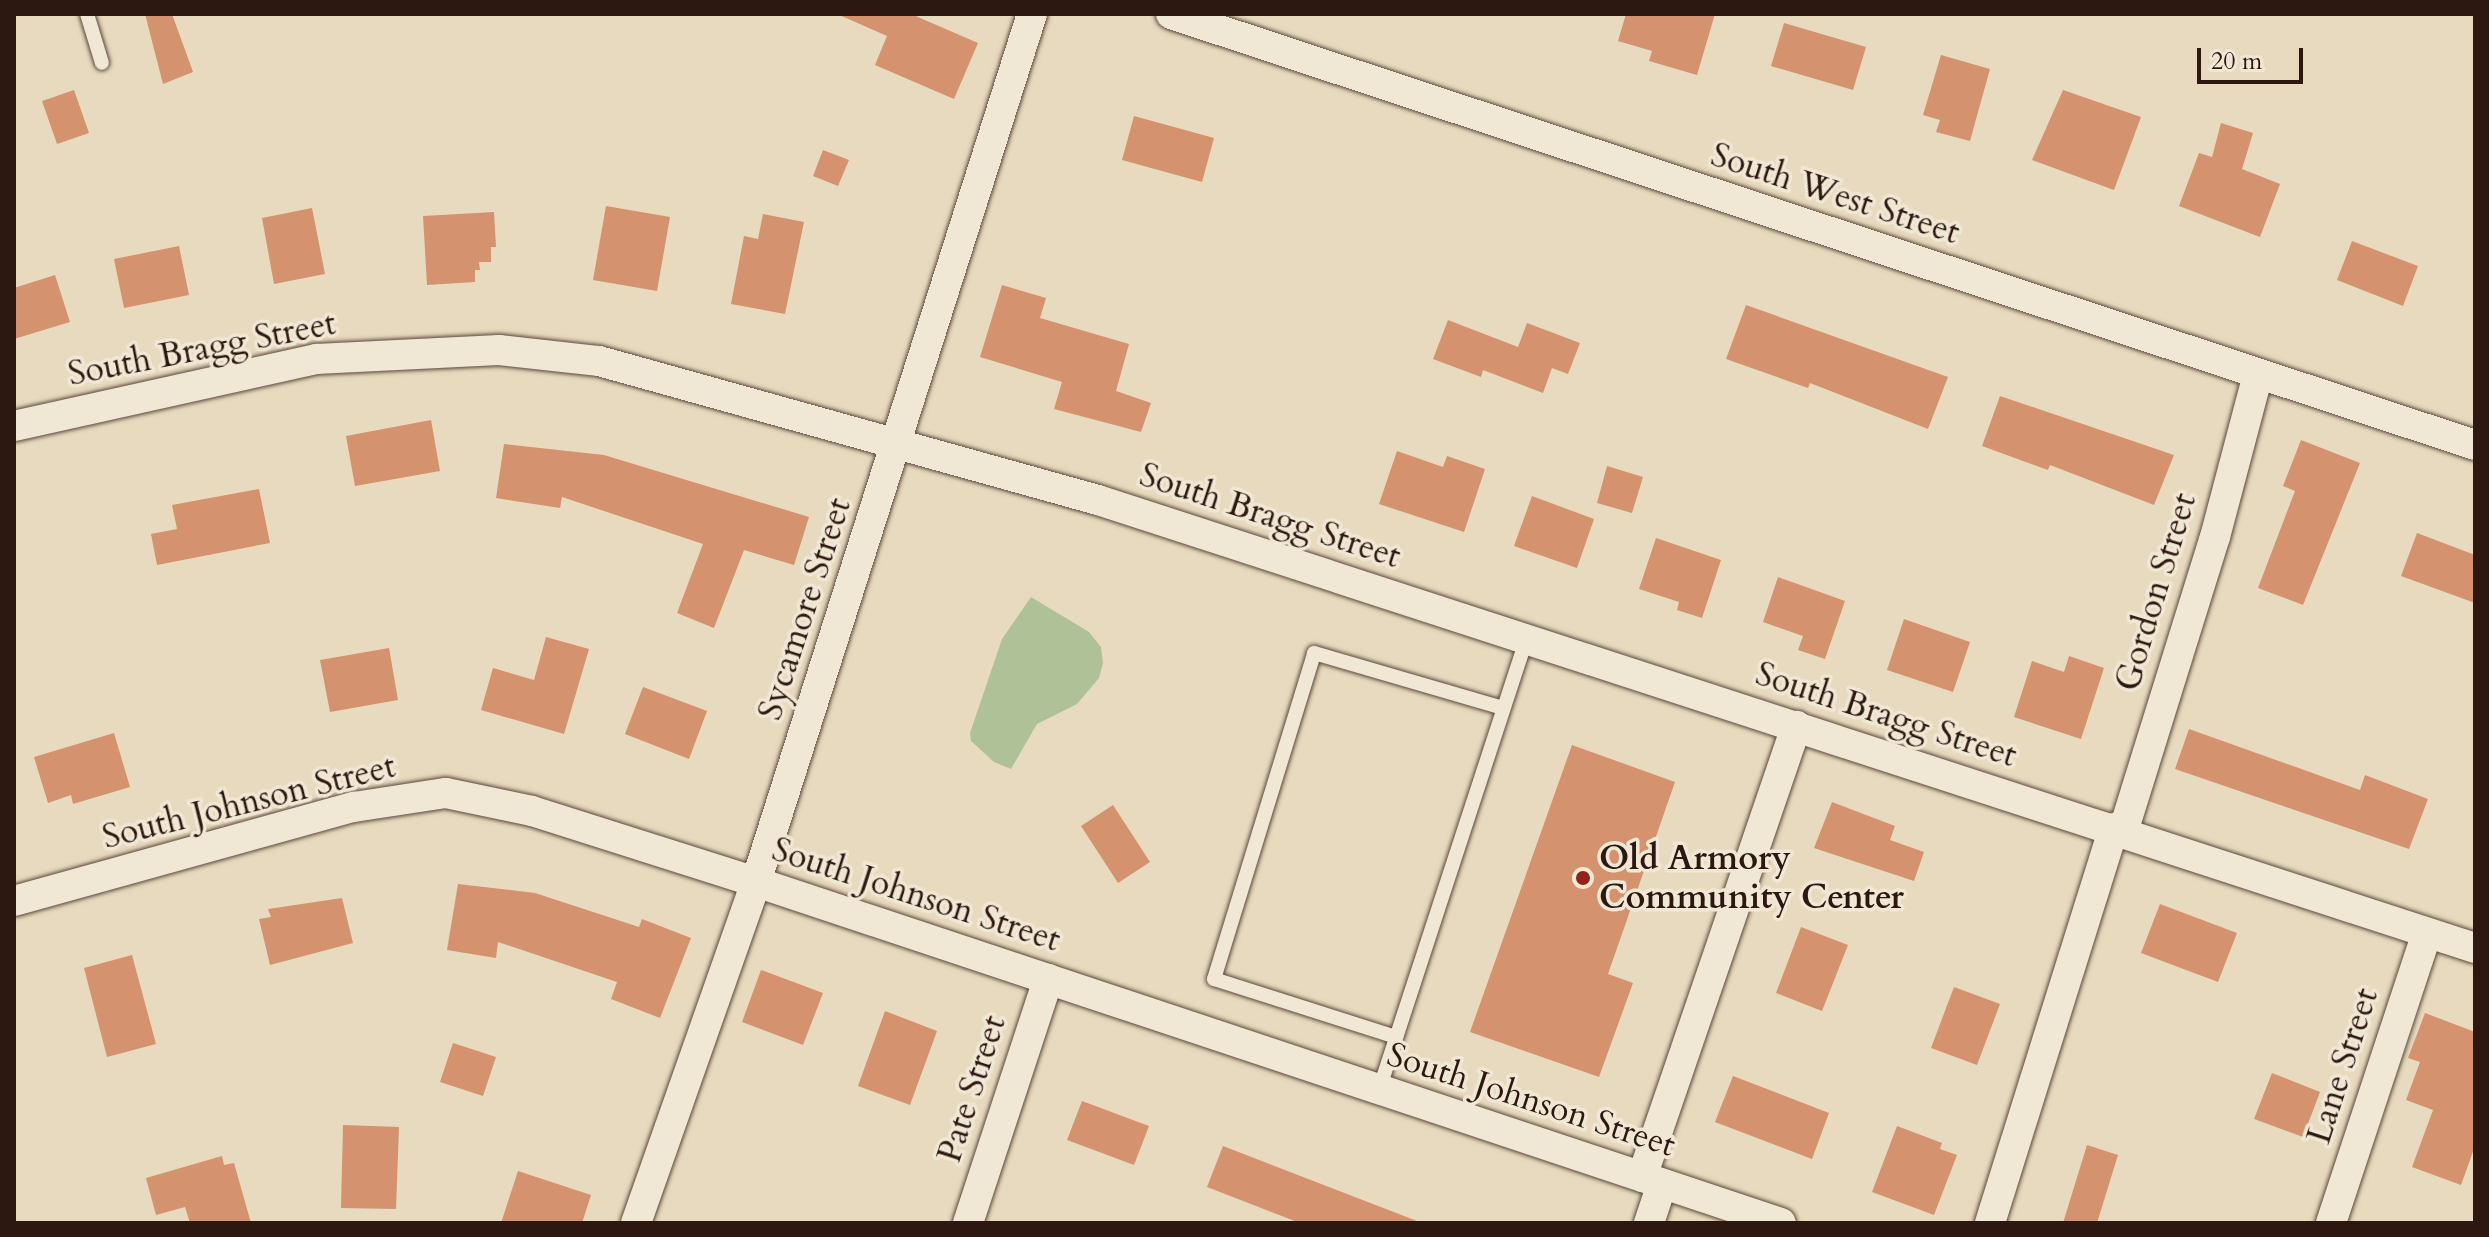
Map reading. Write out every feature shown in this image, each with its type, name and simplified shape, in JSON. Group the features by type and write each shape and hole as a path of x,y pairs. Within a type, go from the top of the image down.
{"street":[{"name":"Sycamore Street","path":"636,1223 756,882 900,441 1032,14"},
{"name":"South West Street","path":"1171,14 2475,445"},
{"name":"South Bragg Street","path":"14,426 316,359 499,350 599,361 900,441 1526,639 2475,948"},
{"name":"Gordon Street","path":"1990,1223 2215,537 2258,374"},
{"path":"1649,1223 1652,1181 1796,726"},
{"name":"South Johnson Street","path":"14,901 354,807 446,793 532,811 756,882 1781,1223"},
{"name":"Lane Street","path":"2331,1223 2427,933"},
{"name":"Pate Street","path":"968,1223 1048,979"}],"lane":[{"path":"87,14 102,63"},
{"path":"1379,1090 1526,639"},
{"path":"1396,1037 1214,979 1314,653 1503,708"}],"green space":[{"path":"1031,597 1089,632 1101,647 1103,663 1099,678 1077,704 1037,724 1011,769 994,762 971,741 970,733 1002,639"}],"building":[{"path":"145,14 172,14 193,72 163,84"},
{"path":"837,14 911,14 978,43 954,99 875,65 887,36"},
{"path":"1626,14 1715,14 1697,75 1649,61 1652,51 1618,41"},
{"path":"1784,23 1866,47 1853,90 1771,66"},
{"path":"1941,55 1990,69 1970,141 1936,132 1940,120 1923,115"},
{"path":"74,90 89,133 57,144 42,101"},
{"path":"2063,90 2141,117 2114,190 2032,160"},
{"path":"1134,116 1214,138 1202,182 1122,160"},
{"path":"2221,123 2253,133 2242,169 2280,184 2260,237 2179,206 2199,153 2212,157"},
{"path":"823,150 849,160 838,186 813,176"},
{"path":"606,206 670,217 657,291 593,280"},
{"path":"312,208 325,274 274,284 262,218"},
{"path":"494,212 496,247 491,247 491,262 479,262 480,270 475,270 475,282 427,285 423,216"},
{"path":"763,214 804,222 785,314 731,304 744,236 758,239"},
{"path":"2352,241 2418,266 2403,306 2337,280"},
{"path":"179,246 189,295 124,308 114,259"},
{"path":"55,275 70,322 14,339 14,288"},
{"path":"1002,285 1046,298 1040,318 1129,344 1116,391 1151,403 1141,432 1054,409 1062,382 980,357"},
{"path":"1746,305 1948,377 1928,429 1810,383 1808,388 1726,359"},
{"path":"1448,320 1518,347 1527,323 1580,343 1568,374 1552,368 1543,393 1483,370 1481,377 1433,359"},
{"path":"2000,396 2174,455 2154,505 2050,465 2048,470 1982,446"},
{"path":"431,420 440,471 355,486 346,436"},
{"path":"2301,440 2360,463 2303,605 2258,588 2295,491 2283,486"},
{"path":"504,444 604,455 809,517 794,565 744,550 714,628 677,613 703,544 562,497 560,508 496,498"},
{"path":"1397,451 1443,467 1447,456 1485,469 1464,532 1379,504"},
{"path":"1607,466 1643,477 1632,513 1597,503"},
{"path":"259,489 270,543 157,565 151,534 177,529 172,505"},
{"path":"1532,496 1594,519 1577,568 1514,546"},
{"path":"2417,533 2475,555 2475,603 2401,576"},
{"path":"1656,538 1721,560 1702,618 1677,610 1679,602 1639,589"},
{"path":"1778,577 1845,601 1825,659 1798,650 1803,636 1763,622"},
{"path":"1904,619 1970,642 1953,692 1887,670"},
{"path":"546,637 589,649 564,734 481,710 493,668 534,680"},
{"path":"389,648 398,700 330,712 320,660"},
{"path":"2069,656 2104,668 2081,739 2014,717 2032,661 2064,672"},
{"path":"643,687 707,711 689,759 625,734"},
{"path":"2189,729 2360,790 2365,775 2428,799 2409,849 2175,769"},
{"path":"114,733 130,787 73,804 71,795 48,803 34,757"},
{"name":"Old Armory Community Center","path":"1572,745 1675,782 1608,974 1633,983 1599,1077 1470,1032"},
{"path":"1832,802 1895,826 1890,840 1924,852 1914,881 1814,848"},
{"path":"1113,805 1150,862 1118,883 1081,826"},
{"path":"458,884 535,893 639,927 642,919 691,938 660,1018 611,999 617,982 498,942 496,958 447,950"},
{"path":"342,898 353,943 270,965 259,919 271,917 268,909"},
{"path":"2160,904 2237,933 2218,982 2141,953"},
{"path":"1801,927 1848,945 1822,1011 1776,993"},
{"path":"132,955 156,1044 107,1057 84,968"},
{"path":"761,970 823,993 803,1045 742,1022"},
{"path":"1954,987 2000,1004 1977,1065 1931,1048"},
{"path":"885,1011 937,1031 910,1105 858,1086"},
{"path":"2425,1013 2475,1032 2475,1146 2461,1185 2412,1167 2433,1110 2406,1100 2420,1062 2408,1058"},
{"path":"453,1043 496,1057 483,1096 440,1082"},
{"path":"2272,1073 2320,1092 2303,1137 2254,1119"},
{"path":"1733,1076 1829,1113 1812,1159 1715,1122"},
{"path":"1082,1101 1149,1126 1134,1165 1067,1140"},
{"path":"343,1125 399,1127 396,1209 341,1208"},
{"path":"1897,1126 1942,1143 1940,1149 1957,1155 1934,1215 1872,1192"},
{"path":"2087,1145 2118,1155 2097,1223 2063,1223"},
{"path":"1223,1146 1417,1221 1300,1223 1207,1187"},
{"path":"222,1156 224,1165 234,1163 251,1223 190,1223 185,1207 156,1215 146,1178"},
{"path":"518,1171 591,1195 582,1223 501,1223"}],"place":[{"name":"Old Armory Community Center","path":"1583,878"}]}
